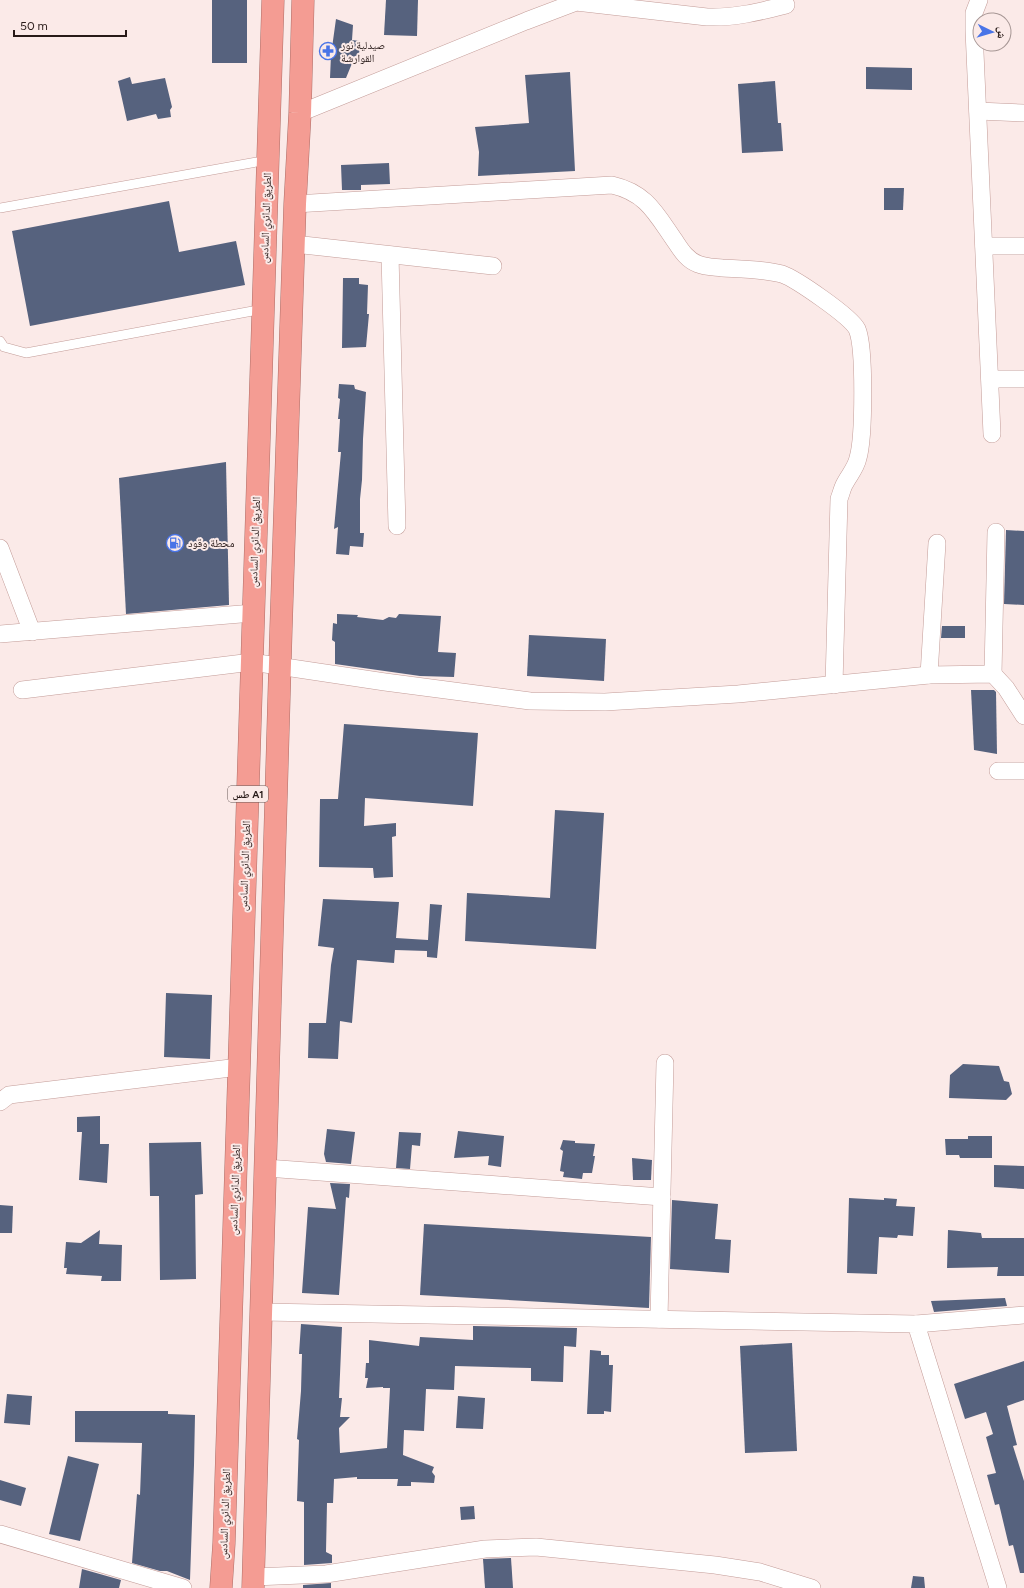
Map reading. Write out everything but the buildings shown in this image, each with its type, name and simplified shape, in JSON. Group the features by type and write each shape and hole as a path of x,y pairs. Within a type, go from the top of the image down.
{"highway":[{"name":"الطريق الدائري السادس","path":"221,1588 224,1543 273,0"},
{"name":"طس A1","path":"253,1582 280,665 303,0"},
{"path":"224,1543 255,1544"}],"street":[{"path":"979,0 974,14 992,434"},
{"path":"300,113 577,1 720,18 745,15 786,6"},
{"path":"978,111 1024,113"},
{"path":"295,204 612,186 625,188 638,195 650,205 681,251 690,260 698,265 783,274 795,280 847,317 856,328 860,342 862,366 861,441 854,470 845,484 839,499 834,685"},
{"path":"294,244 493,266"},
{"path":"984,246 1024,246"},
{"path":"390,255 397,526"},
{"path":"990,379 1024,379"},
{"path":"996,532 993,674 1006,688 1024,716"},
{"path":"929,675 937,544"},
{"path":"0,548 32,632"},
{"path":"0,634 253,613"},
{"path":"22,690 252,662 385,682 530,701 605,702 738,694 929,675 993,674"},
{"path":"998,771 1024,771"},
{"path":"659,1319 665,1063"},
{"path":"0,1102 9,1095 239,1067"},
{"path":"266,1168 662,1198"},
{"path":"262,1312 916,1324 1024,1315"},
{"path":"916,1324 998,1588"},
{"path":"0,1534 183,1588"},
{"path":"253,1582 326,1574 485,1549 536,1547 714,1565 752,1571 812,1588"}],"lane":[{"path":"0,208 268,160"},
{"path":"0,341 4,347 26,353 263,309"}],"place":[{"name":"صيدلية نور القوارشة","path":"328,51"},
{"name":"محطة وقود","path":"175,543"}]}
